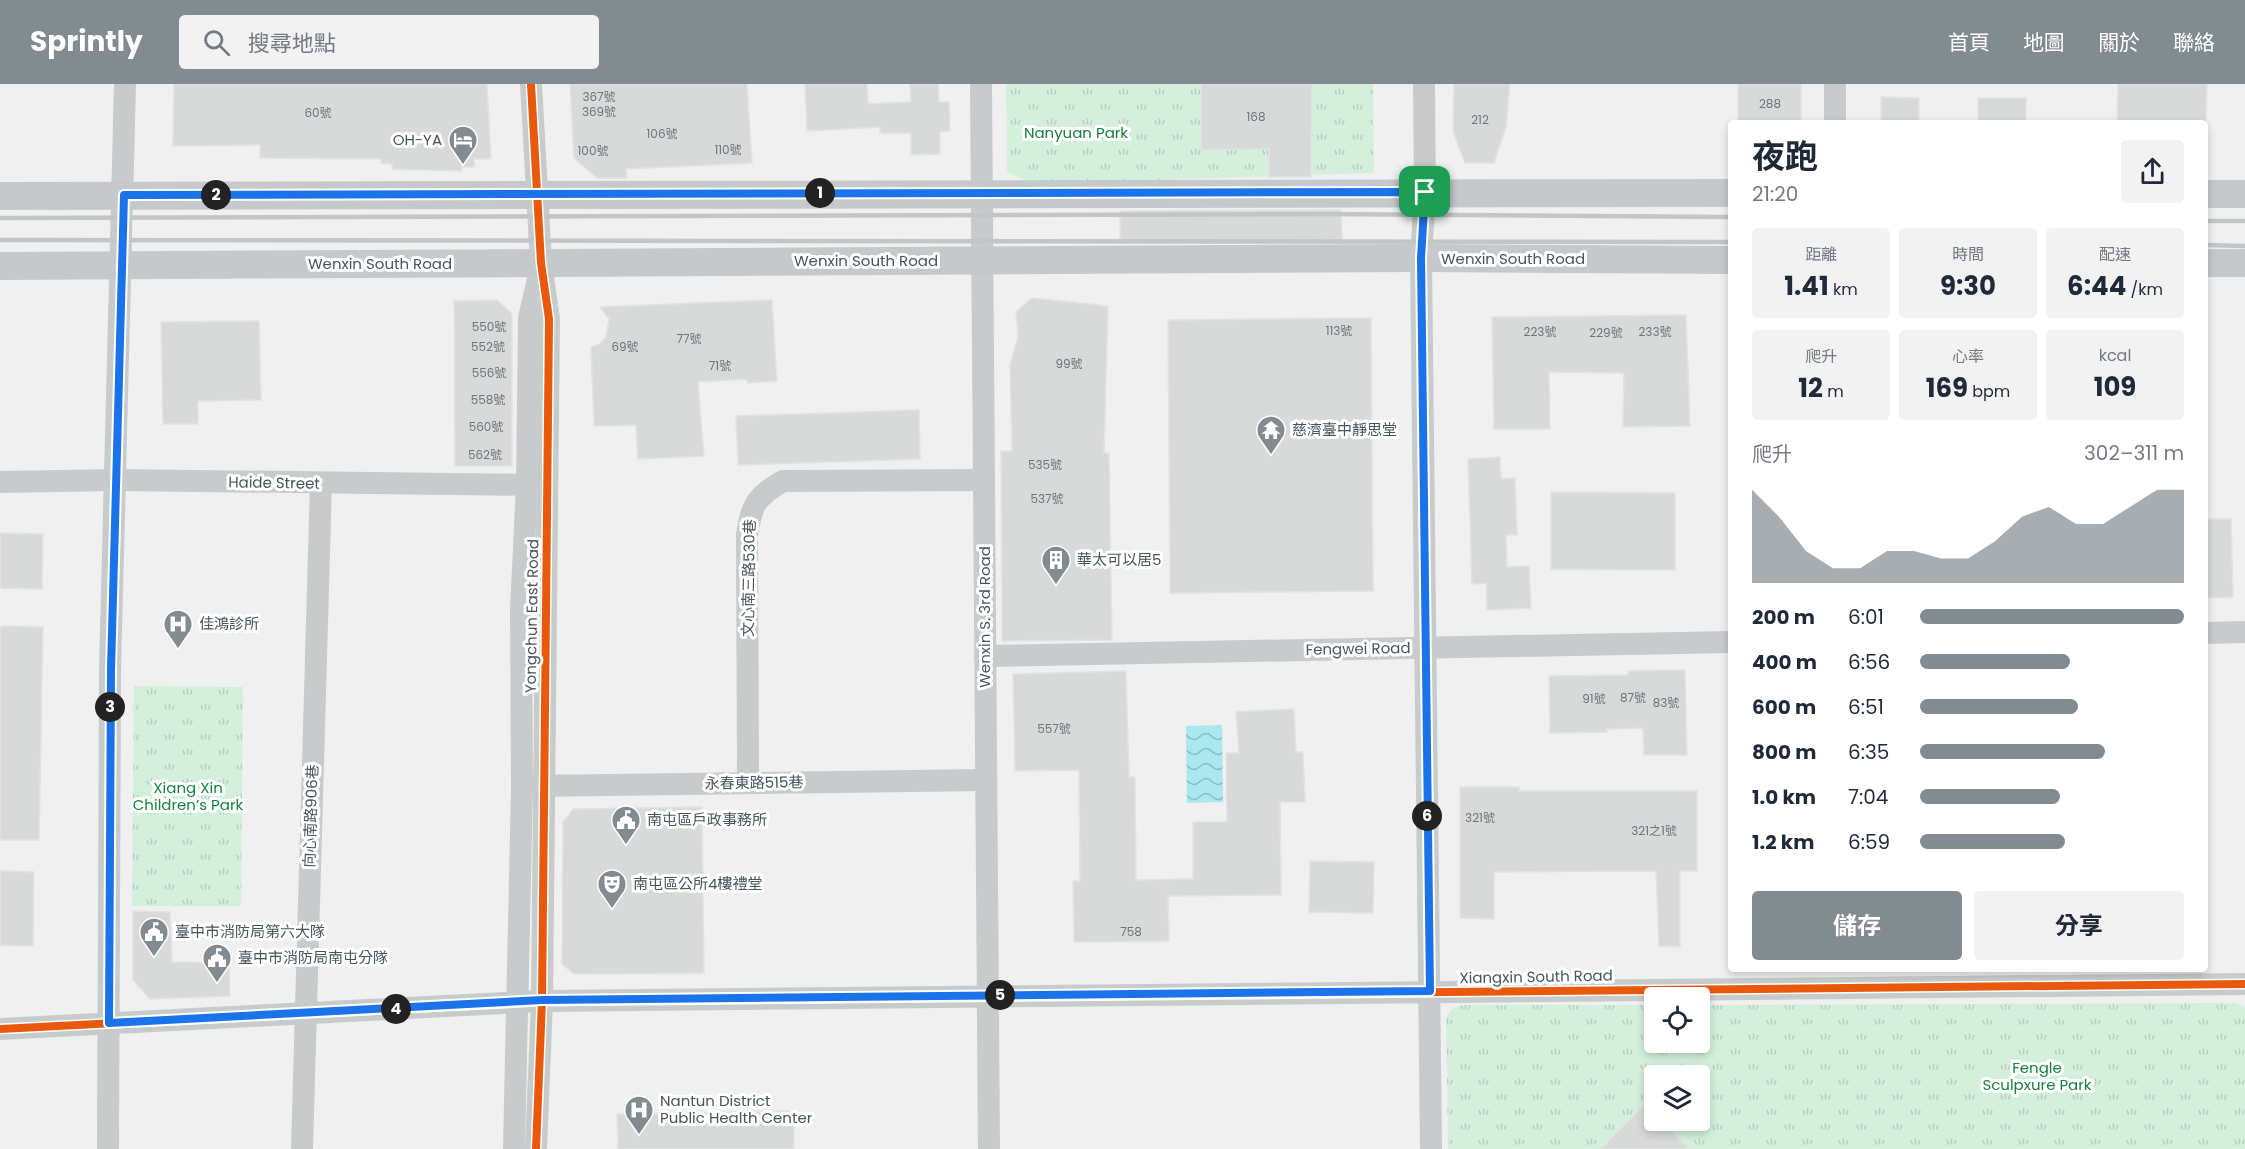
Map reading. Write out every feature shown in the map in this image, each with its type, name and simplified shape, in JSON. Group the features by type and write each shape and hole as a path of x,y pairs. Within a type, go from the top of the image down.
{"main road":[{"path":"0,196 1728,193"},
{"path":"2208,194 2245,194"},
{"name":"Wenxin South Road","path":"0,266 1421,258 1728,260"},
{"path":"2208,263 2245,263"}],"street":[{"path":"108,1149 111,670 123,266 125,84"},
{"name":"Yongchun East Road","path":"531,84 541,263 529,318 537,485 533,786 542,1000 536,1149"},
{"name":"Wenxin S. 3rd Road","path":"981,84 989,1149"},
{"path":"1424,84 1425,192 1421,258 1431,1149"},
{"path":"1835,84 1835,120"},
{"name":"Haide Street","path":"0,482 116,480 537,485"},
{"name":"文心南三路530巷","path":"748,783 747,535 751,510 761,494 783,481 984,480"},
{"name":"向心南路906巷","path":"302,1149 321,483"},
{"path":"2208,633 2245,632"},
{"name":"Fengwei Road","path":"986,656 1728,642"},
{"name":"永春東路515巷","path":"533,786 986,780"},
{"name":"Yongchun East Road","path":"513,1149 517,1002 533,786"},
{"name":"Xiangxin South Road","path":"0,1029 542,1000 1430,991 1887,978 2245,984"}],"green space":[{"name":"Nanyuan Park","path":"1006,84 1373,84 1374,173 1032,184 1007,172"},
{"name":"Xiang Xin Children’s Park","path":"134,686 243,687 241,906 132,906"},
{"name":"Fengle Sculpxure Park","path":"2237,1003 2245,1008 2245,1149 1448,1149 1446,1017 1453,1008 1463,1005 1644,1005 1644,1053 1710,1053 1710,1005"}],"water":[{"path":"1222,725 1223,802 1187,803 1186,726"}],"building":[{"path":"174,84 487,84 491,159 474,159 475,167 462,167 461,171 392,169 392,164 381,163 381,159 260,158 260,145 173,146"},
{"path":"570,84 747,84 752,163 626,169 627,178 597,178 574,158"},
{"path":"805,84 867,84 868,104 911,102 910,84 938,84 939,102 949,102 950,131 940,132 940,154 911,155 911,133 880,133 880,127 807,131"},
{"path":"1201,84 1312,84 1311,177 1269,177 1269,149 1201,150"},
{"path":"1454,84 1510,84 1506,127 1494,163 1465,163 1453,131"},
{"path":"1738,84 1801,84 1801,120 1738,120"},
{"path":"2118,84 2207,84 2206,120 2117,120"},
{"path":"1881,97 1919,98 1919,120 1881,120"},
{"path":"1978,98 2026,98 2026,120 1978,120"},
{"path":"1341,210 1342,242 1120,243 1120,211"},
{"path":"1032,298 1108,306 1104,453 1109,453 1112,640 1002,641 1001,451 1012,451 1010,366 1018,336 1016,312"},
{"path":"497,300 512,314 512,466 455,466 454,301"},
{"path":"772,300 777,381 748,383 747,379 698,382 704,456 638,459 636,425 594,426 591,347 600,344 606,337 609,319 600,307"},
{"path":"1686,315 1690,426 1623,427 1624,373 1549,372 1550,429 1494,429 1492,317"},
{"name":"慈濟臺中靜思堂","path":"1371,318 1373,591 1170,593 1168,320"},
{"path":"259,321 261,400 198,401 198,424 163,424 161,322"},
{"path":"919,410 920,459 738,465 736,416"},
{"path":"1500,457 1501,479 1515,478 1517,535 1506,535 1507,567 1529,566 1531,608 1487,610 1486,583 1472,584 1468,459"},
{"path":"1551,492 1675,493 1675,570 1551,569"},
{"path":"2208,519 2231,519 2233,597 2208,598"},
{"path":"0,533 43,534 42,589 0,588"},
{"path":"0,626 43,627 39,840 0,840"},
{"path":"1685,670 1687,755 1644,755 1643,728 1607,729 1607,732 1550,733 1549,676 1628,675 1628,671"},
{"path":"1126,671 1129,777 1135,777 1136,880 1193,879 1193,822 1227,822 1226,753 1239,753 1236,712 1294,709 1296,752 1303,752 1305,802 1280,802 1281,895 1168,896 1169,941 1074,942 1073,881 1080,881 1079,770 1015,771 1013,674"},
{"path":"1460,787 1519,787 1519,791 1697,791 1697,871 1680,871 1680,947 1659,946 1656,871 1494,872 1494,919 1460,918"},
{"path":"702,807 704,973 574,974 562,964 563,822 573,809"},
{"path":"1310,861 1374,862 1373,913 1309,912"},
{"path":"0,871 34,872 33,946 0,945"},
{"name":"臺中市消防局第六大隊","path":"133,911 170,912 172,962 229,963 230,996 150,999 133,980"},
{"path":"1644,1105 1644,1131 1671,1131 1689,1149 1601,1149"},
{"path":"794,1111 794,1149 618,1149 617,1114"}],"railway":[{"path":"0,218 1323,214 1728,217"},
{"path":"2208,221 2245,221"},
{"path":"0,240 1728,242"},
{"path":"2208,245 2245,246"}],"cycle path":[{"path":"531,84 541,263 549,319 542,1001 536,1149"},
{"path":"0,1029 542,1001 2245,984"}],"place":[{"name":"OH-YA","path":"463,166"},
{"name":"慈濟臺中靜思堂","path":"1271,456"},
{"name":"華太可以居5","path":"1056,586"},
{"name":"佳鴻診所","path":"178,650"},
{"name":"南屯區戶政事務所","path":"626,846"},
{"name":"南屯區公所4樓禮堂","path":"612,910"},
{"name":"臺中市消防局第六大隊","path":"154,958"},
{"name":"臺中市消防局南屯分隊","path":"217,984"},
{"name":"Nantun District Public Health Center","path":"639,1136"}],"route":[{"path":"1425,192 1421,258 1430,991 542,1000 109,1023 111,670 124,195 1425,192"}]}
